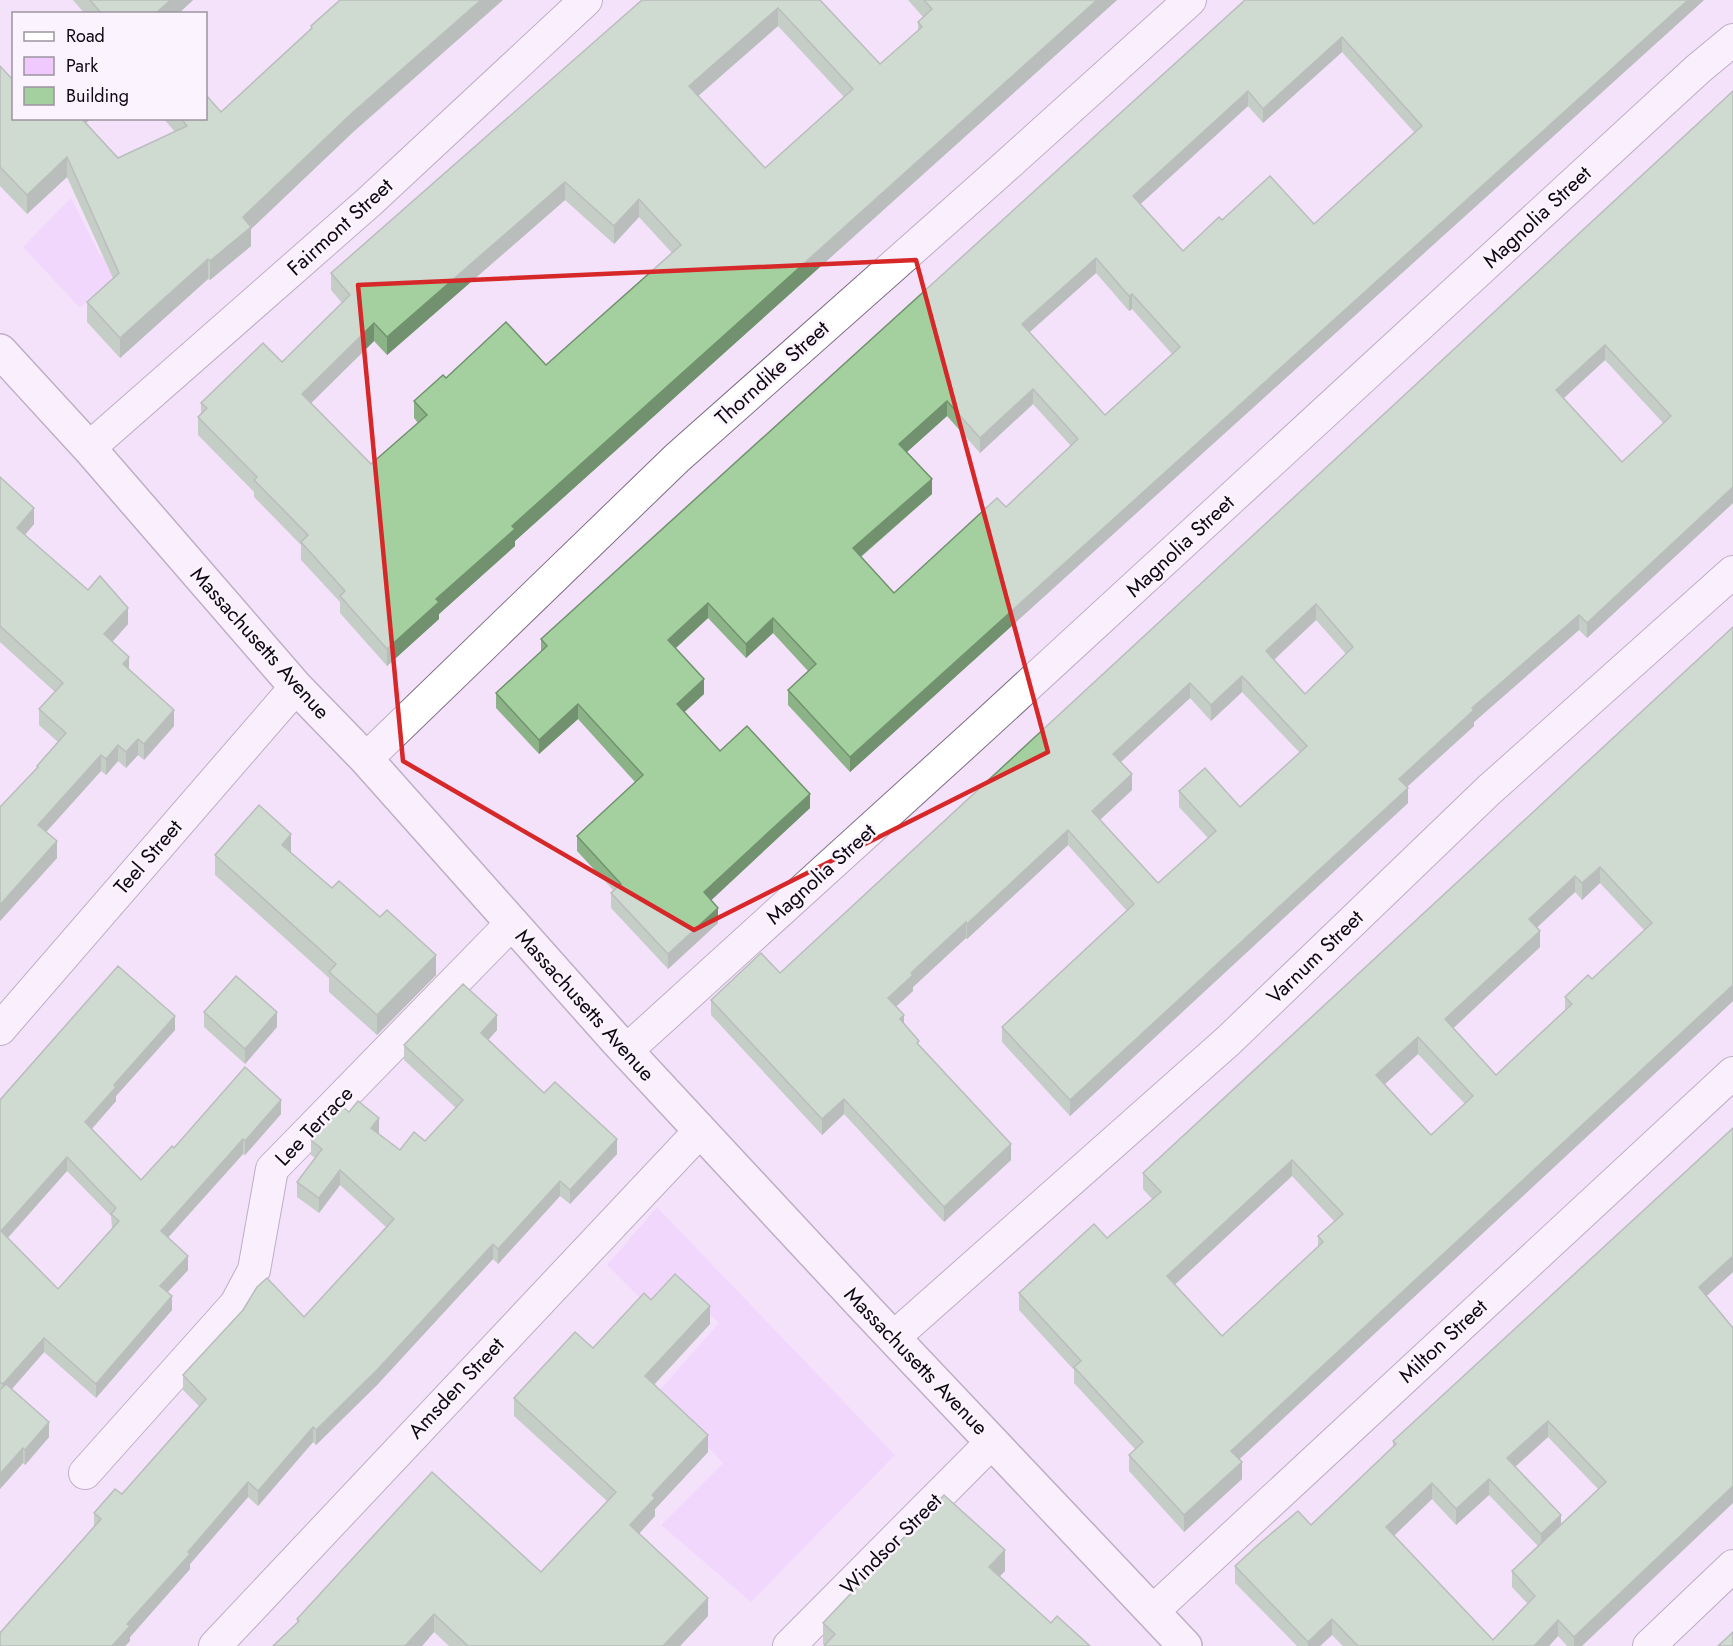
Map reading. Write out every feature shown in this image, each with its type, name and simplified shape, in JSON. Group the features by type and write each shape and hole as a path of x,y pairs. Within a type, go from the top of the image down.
{"highway":[{"name":"Massachusetts Avenue","path":"5,366 89,448 296,687 366,759 699,1132 1185,1646"}],"street":[{"name":"Fairmont Street","path":"89,448 369,202 586,0"},
{"name":"Thorndike Street","path":"366,759 677,458 1190,0"},
{"name":"Magnolia Street","path":"626,1051 975,734 1689,77 1733,40"},
{"name":"Varnum Street","path":"893,1338 1228,1041 1489,790 1733,572"},
{"name":"Teel Street","path":"0,1029 296,687"},
{"name":"Lee Terrace","path":"85,1473 236,1304 254,1270 272,1169 511,924"},
{"name":"Milton Street","path":"1154,1611 1733,1073"},
{"name":"Amsden Street","path":"215,1646 699,1132"},
{"name":"Windsor Street","path":"789,1646 992,1442"},
{"path":"1649,1646 1733,1566"}],"highlighted area":[{"path":"916,260 1048,752 694,930 403,761 358,285"}],"green space":[{"path":"71,198 101,257 160,232 165,236 80,308 23,247"},
{"path":"657,1207 895,1455 751,1602 661,1525 723,1463 657,1393 719,1323 673,1281 650,1308 607,1265"}],"building":[{"path":"90,0 171,0 157,12 100,12"},
{"path":"340,0 481,0 351,114 243,217 251,227 210,261 208,259 120,338 87,302 119,273 67,157 27,195 0,167 0,66 12,79 12,120 83,120 118,158 187,126 182,120 207,120 207,96 221,112 312,28 311,26"},
{"path":"642,0 820,0 880,64 922,27 918,22 932,9 924,0 1097,0 512,526 515,529 436,599 439,602 387,649 340,596 345,591 301,542 308,535 254,480 257,477 198,417 207,408 201,403 263,343 282,362 350,295 331,273","holes":["778,8 853,89 765,168 689,86","565,182 614,226 639,199 681,245 546,365 506,322 446,378 443,375 414,401 427,415 371,464 302,394 374,323 387,337"]},
{"path":"1245,0 1688,0 850,757 788,690 816,664 773,618 746,644 708,603 668,640 704,679 677,704 720,751 747,726 810,794 704,892 718,908 668,954 611,893 621,884 577,836 643,775 578,704 539,740 496,693 547,646 541,639","holes":["1342,37 1422,126 1314,224 1270,176 1222,220 1219,217 1183,251 1133,196 1248,91 1263,109","1096,258 1129,296 1132,294 1180,347 1105,415 1022,324","1033,389 1078,439 1006,507 997,498 894,593 853,548 932,479 899,444 947,401 980,438"]},
{"path":"1733,91 1733,487 1587,623 1579,615 1472,708 1474,710 1399,779 1408,788 1070,1100 1002,1027 1134,904 1068,830 967,924 966,922 911,973 913,975 888,998 904,1015 900,1019 919,1041 917,1043 1011,1144 944,1207 844,1099 822,1119 711,1000 761,953 780,973","holes":["1605,345 1671,416 1622,462 1556,390","1316,604 1353,647 1305,694 1266,651","1242,676 1307,746 1240,807 1205,768 1179,791 1216,831 1158,883 1092,811 1132,774 1113,754 1190,683 1211,705"]},
{"path":"0,477 34,508 17,528 88,590 100,576 128,608 104,634 129,657 123,664 174,710 144,744 138,739 126,752 118,745 106,759 101,755 38,825 57,841 0,905 0,807 66,733 39,709 63,683 0,626"},
{"path":"1733,627 1733,985 1231,1451 1242,1462 1184,1515 1129,1455 1143,1442 1074,1367 1081,1361 1019,1293 1094,1224 1107,1238 1161,1192 1143,1173","holes":["1600,867 1652,923 1592,979 1588,975 1565,997 1572,1004 1496,1075 1445,1019 1540,931 1529,919 1575,876 1582,883","1418,1037 1473,1096 1431,1135 1376,1075","1292,1160 1343,1214 1318,1236 1323,1242 1222,1336 1167,1276"]},
{"path":"259,805 291,834 282,845 332,888 339,881 380,917 387,910 436,955 377,1015 329,972 336,964 215,855"},
{"path":"118,966 175,1016 114,1085 116,1087 85,1122 141,1180 172,1146 174,1148 245,1067 281,1100 161,1231 188,1256 160,1286 172,1296 96,1384 44,1338 3,1384 0,1382 0,1100","holes":["67,1157 116,1208 111,1214 119,1221 58,1289 1,1231"]},
{"path":"236,976 277,1012 245,1049 204,1012"},
{"path":"463,984 497,1015 481,1033 544,1093 555,1082 617,1139 570,1190 560,1181 498,1249 493,1244 377,1370 316,1430 313,1427 258,1491 248,1482 188,1552 190,1554 127,1624 130,1626 112,1646 0,1646 0,1633 101,1519 94,1513 115,1489 122,1494 206,1399 183,1375 243,1310 257,1287 267,1278 304,1317 394,1219 340,1170 319,1198 297,1182 322,1149 311,1140 343,1107 349,1112 358,1101 379,1118 371,1128 400,1150 414,1132 425,1141 463,1100 404,1045"},
{"path":"1733,1128 1733,1256 1699,1287 1733,1328 1733,1486 1574,1637 1558,1620 1534,1646 1358,1646 1332,1619 1308,1642 1235,1566 1298,1511 1311,1525 1396,1444 1393,1441","holes":["1548,1421 1606,1482 1512,1571 1535,1596 1493,1640 1386,1527 1432,1483 1456,1509 1489,1479 1541,1534 1561,1515 1507,1458"]},
{"path":"675,1274 710,1306 645,1376 708,1435 652,1495 655,1498 630,1525 708,1598 663,1646 468,1646 434,1614 405,1646 273,1646 299,1621 297,1619 432,1472 541,1572 616,1492 514,1398 575,1332 593,1348 644,1293 651,1300"},
{"path":"6,1384 49,1422 0,1474 0,1390"},
{"path":"944,1495 1005,1550 989,1567 1051,1623 1057,1616 1090,1646 824,1646 835,1634 823,1623"},
{"path":"1733,1632 1733,1646 1718,1646"}]}
